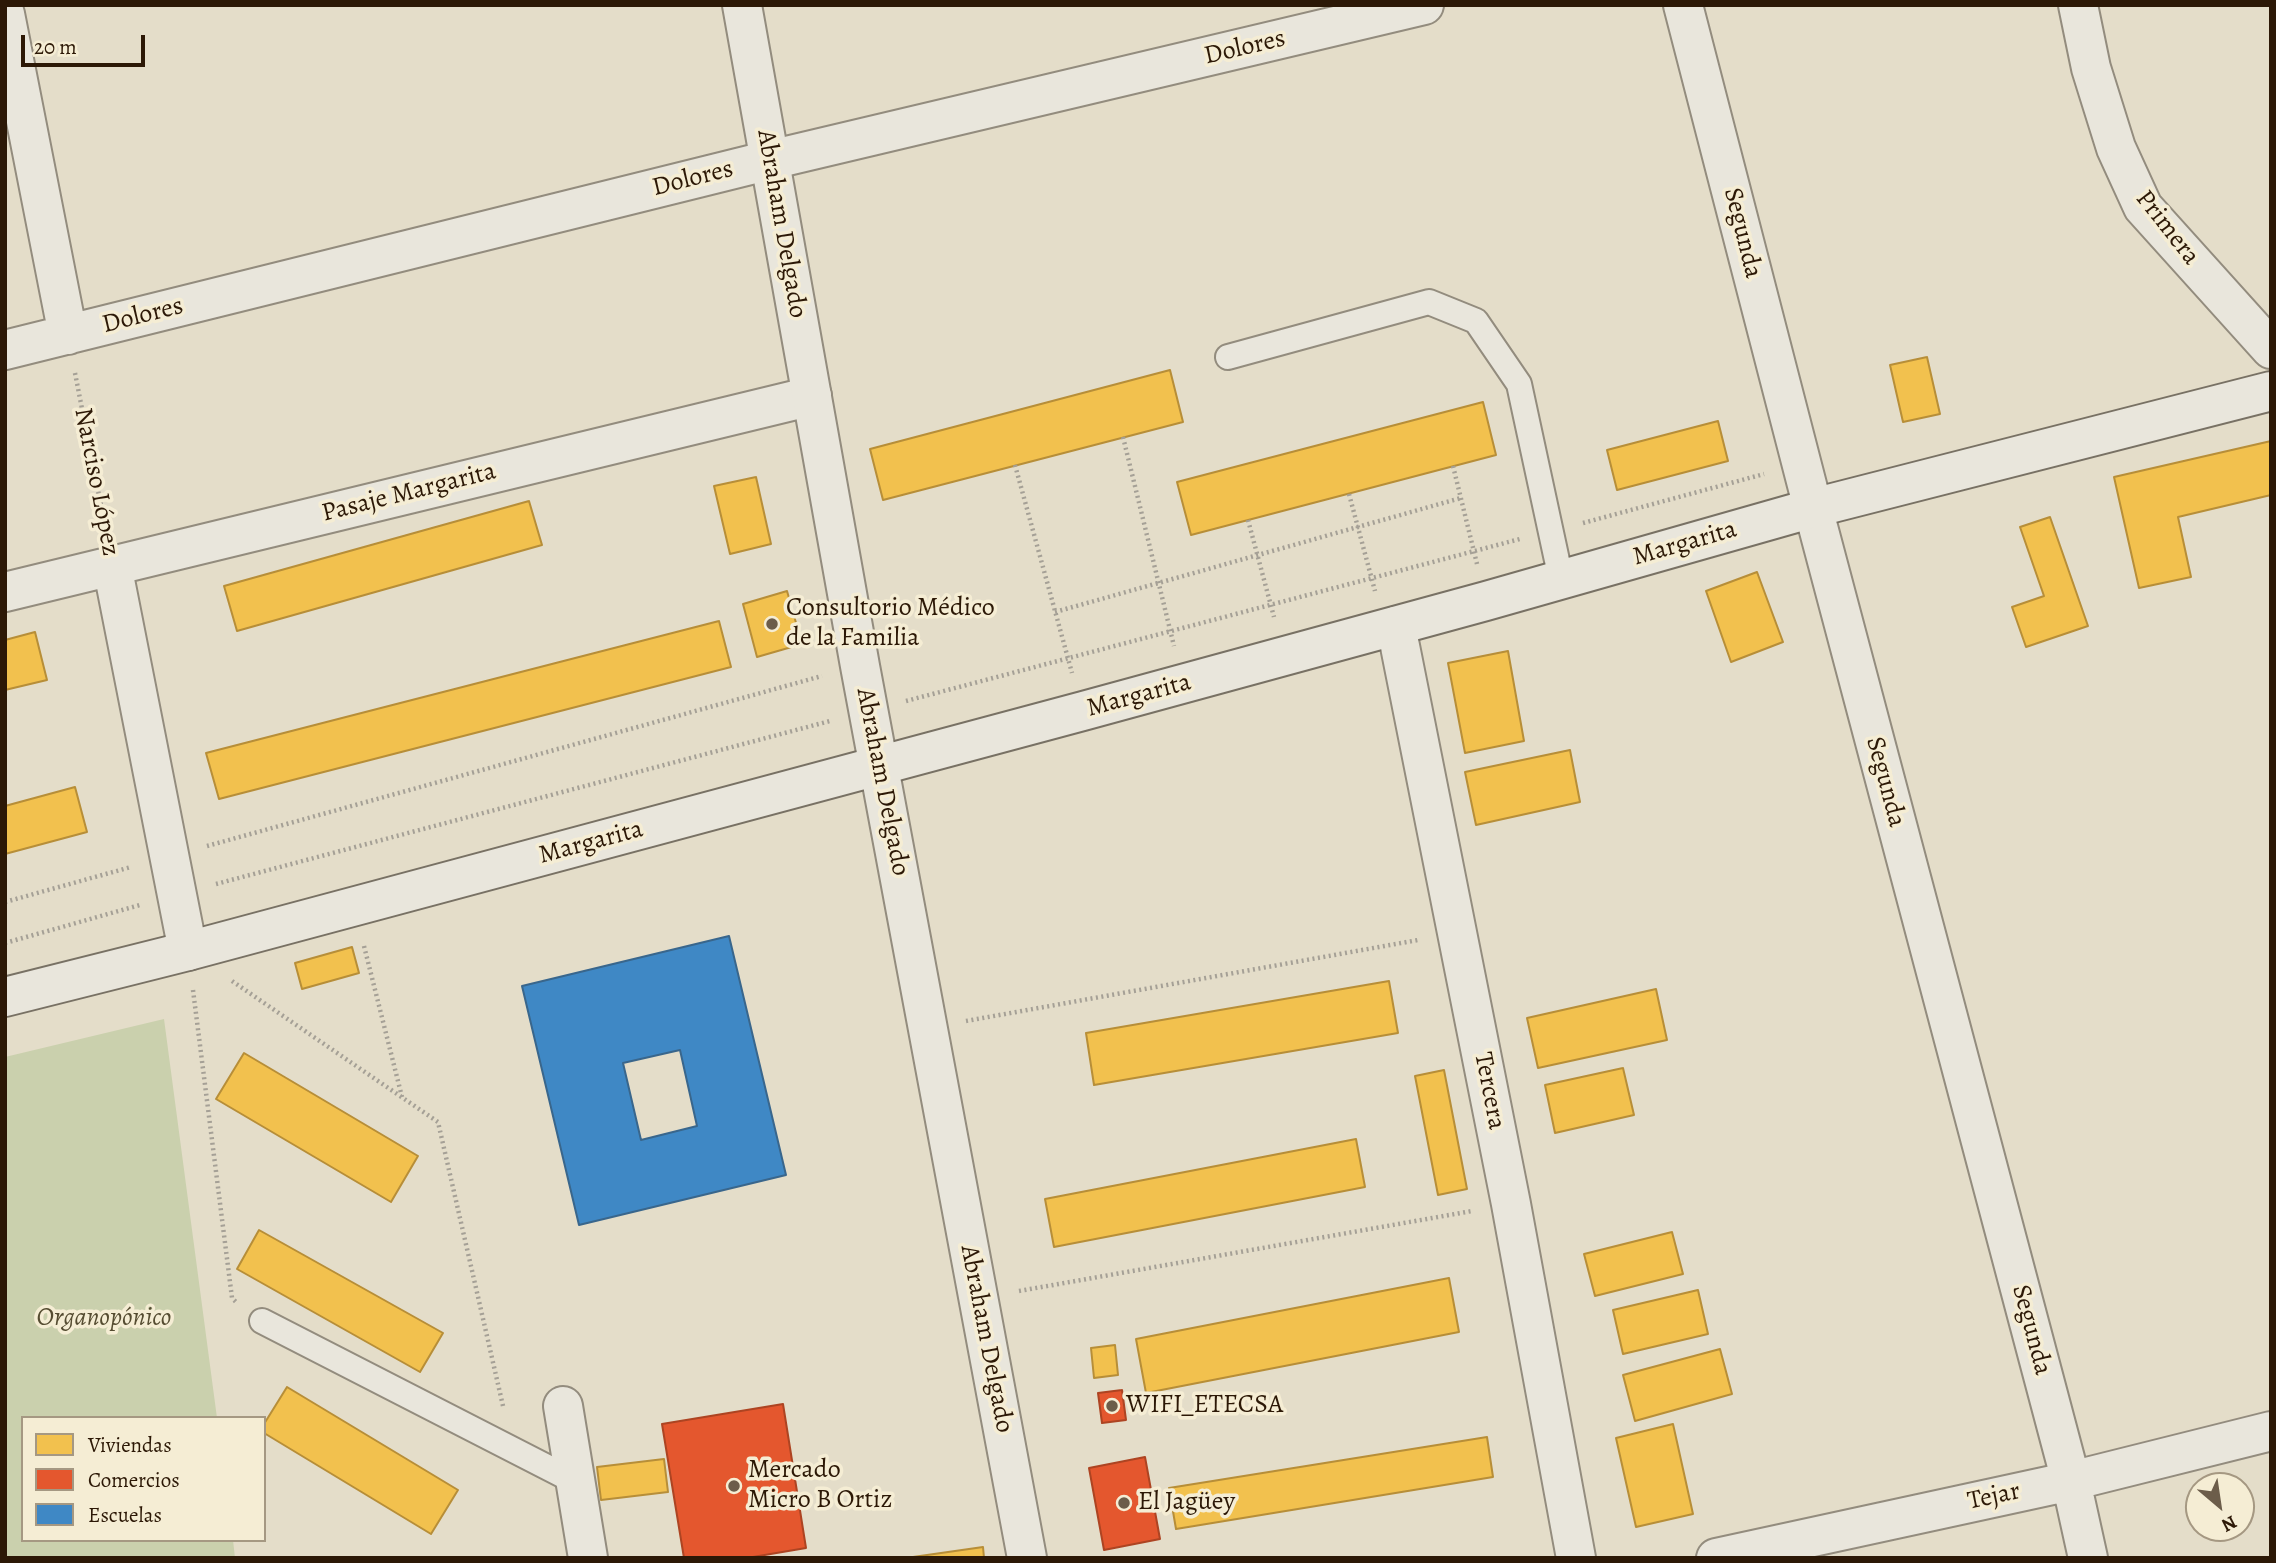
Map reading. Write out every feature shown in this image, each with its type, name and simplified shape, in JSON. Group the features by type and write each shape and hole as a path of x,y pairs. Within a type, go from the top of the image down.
{"street":[{"name":"Abraham Delgado","path":"742,5 860,666 1027,1558"},
{"name":"Dolores","path":"5,349 770,160 1424,5"},
{"name":"Segunda","path":"1683,5 1813,508 2071,1480 2088,1558"},
{"name":"Primera","path":"2078,5 2091,68 2116,148 2143,206 2271,349"},
{"path":"5,14 68,335"},
{"name":"Margarita","path":"5,997 188,951 1183,684 1813,508 2271,391"},
{"name":"Pasaje Margarita","path":"5,592 813,396"},
{"name":"Narciso López","path":"113,565 188,951"},
{"name":"Tercera","path":"1391,627 1457,933 1511,1204 1576,1558"},
{"path":"563,1406 588,1558"},
{"name":"Tejar","path":"1716,1558 2071,1480 2271,1431"}],"lane":[{"path":"1228,357 1429,302 1476,321 1518,384 1561,579"},
{"path":"262,1321 576,1482"}],"path":[{"name":"Narciso López","path":"68,335 113,565"},
{"path":"1123,437 1183,684"},
{"path":"1015,465 1083,711"},
{"path":"1453,466 1486,601"},
{"path":"1349,494 1391,627"},
{"path":"1055,612 1461,498"},
{"path":"1248,520 1283,656"},
{"path":"5,902 860,666"},
{"path":"354,906 402,1098"},
{"path":"928,1028 1457,933"},
{"path":"188,951 438,1122 513,1450"},
{"path":"188,951 232,1298 262,1321"},
{"path":"978,1298 1511,1204"}],"green space":[{"name":"Organopónico","path":"164,1019 217,1416 21,1416 21,1542 233,1542 235,1558 5,1558 5,1057"}],"building: Viviendas":[{"path":"1927,357 1940,414 1903,422 1890,365"},
{"path":"1170,370 1183,422 883,500 870,449"},
{"path":"1483,402 1496,455 1191,535 1177,482"},
{"path":"1718,421 1728,461 1617,490 1607,450"},
{"path":"2271,441 2271,495 2178,517 2191,577 2139,588 2114,477"},
{"path":"756,477 771,544 730,554 714,486"},
{"path":"529,501 542,545 237,631 224,586"},
{"path":"2050,517 2088,626 2026,647 2012,607 2044,596 2020,527"},
{"path":"1757,572 1783,642 1731,662 1706,591"},
{"name":"Consultorio Médico de la Familia","path":"787,591 802,644 757,657 743,604"},
{"path":"719,621 731,667 219,799 206,753"},
{"path":"35,632 47,680 5,690 5,640"},
{"path":"1508,651 1524,741 1465,753 1448,663"},
{"path":"1570,750 1580,802 1476,825 1465,772"},
{"path":"75,787 87,832 5,854 5,806"},
{"path":"352,947 359,973 302,989 295,963"},
{"path":"1389,981 1398,1033 1094,1085 1086,1033"},
{"path":"1656,989 1667,1040 1538,1068 1527,1018"},
{"path":"244,1053 418,1156 391,1202 216,1099"},
{"path":"1623,1068 1634,1115 1555,1133 1545,1085"},
{"path":"1444,1070 1467,1189 1438,1195 1415,1076"},
{"path":"1356,1139 1365,1187 1054,1247 1045,1199"},
{"path":"259,1230 443,1333 420,1372 237,1269"},
{"path":"1672,1232 1683,1274 1595,1296 1584,1254"},
{"path":"1449,1278 1459,1332 1146,1393 1136,1339"},
{"path":"1698,1290 1708,1334 1623,1354 1613,1310"},
{"path":"1115,1345 1118,1375 1094,1378 1091,1348"},
{"path":"1720,1349 1732,1394 1635,1421 1623,1375"},
{"path":"287,1387 458,1490 431,1534 266,1434 266,1421"},
{"path":"1673,1424 1693,1514 1636,1527 1616,1438"},
{"path":"1487,1437 1493,1477 1176,1529 1169,1488"},
{"path":"664,1459 668,1492 601,1500 597,1467"},
{"path":"983,1547 984,1558 913,1558 913,1557"}],"building: Comercios":[{"name":"WIFI_ETECSA","path":"1122,1390 1126,1420 1102,1423 1098,1393"},
{"name":"Mercado Micro B Ortiz","path":"783,1404 806,1548 747,1558 684,1558 662,1424"},
{"name":"El Jagüey","path":"1145,1457 1160,1539 1104,1550 1089,1468"}],"building: Escuelas":[{"path":"729,936 786,1175 579,1225 522,986","holes":["680,1050 697,1126 641,1140 623,1063"]}],"place":[{"name":"Consultorio Médico de la Familia","path":"772,624"},
{"name":"WIFI_ETECSA","path":"1112,1406"},
{"name":"Mercado Micro B Ortiz","path":"734,1486"},
{"name":"El Jagüey","path":"1124,1503"}]}
